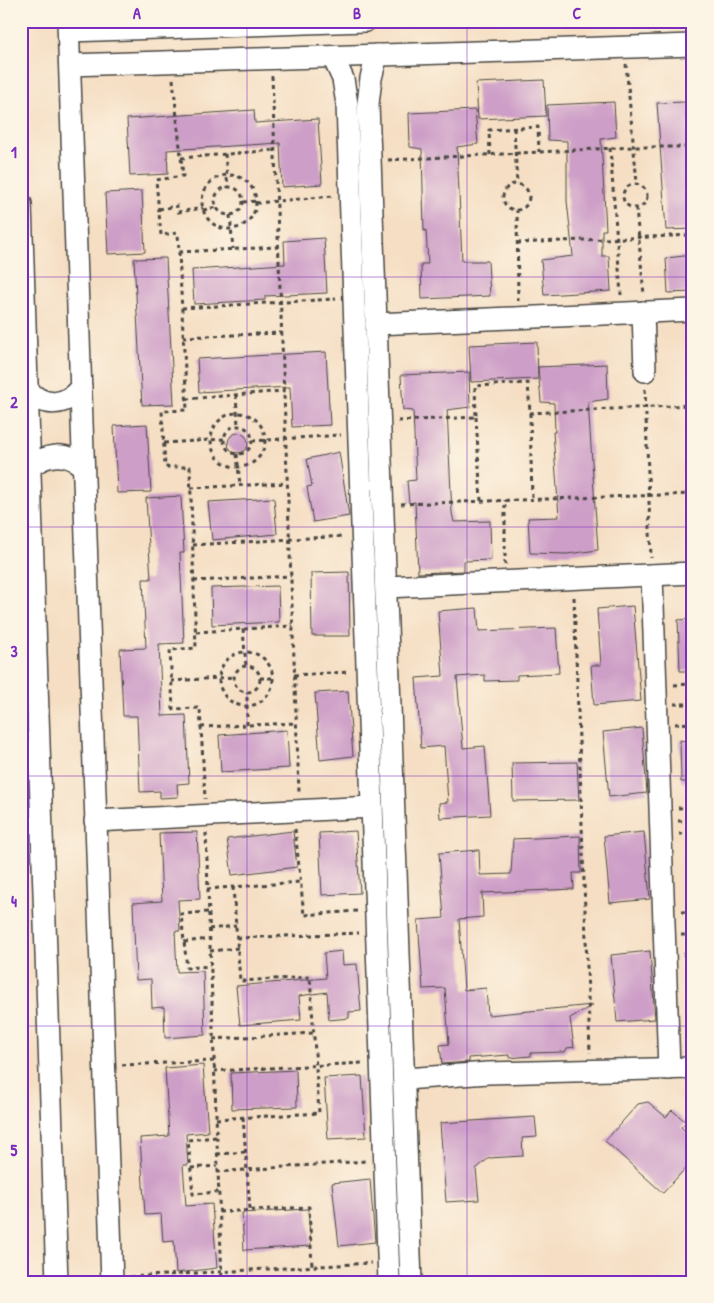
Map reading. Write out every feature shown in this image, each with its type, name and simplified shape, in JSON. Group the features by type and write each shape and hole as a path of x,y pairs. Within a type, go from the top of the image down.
{"street":[{"path":"112,1280 68,26 225,26 365,21"},
{"path":"225,26 225,60"},
{"path":"70,65 693,45"},
{"path":"377,55 371,78 368,104 411,1282"},
{"path":"333,57 343,79 347,104 388,1272"},
{"path":"21,204 57,1282"},
{"path":"376,324 693,310"},
{"path":"637,312 645,371"},
{"path":"26,389 39,400 54,403 70,398 80,387"},
{"path":"357,392 379,391"},
{"path":"29,468 44,458 62,456 70,458 83,468"},
{"path":"386,587 693,573"},
{"path":"652,575 669,1069"},
{"path":"95,821 372,806"},
{"path":"405,1079 488,1073 693,1068"}],"path":[{"path":"625,48 637,183"},
{"path":"272,59 293,626 296,811 300,882 304,914 375,910"},
{"path":"172,62 183,176 156,180 162,235 178,233 187,410 162,411 165,467 190,466 196,648 170,650 173,709 200,708 206,815 207,889 222,1282"},
{"path":"490,155 489,130 514,128 538,127 539,152"},
{"path":"514,128 517,184"},
{"path":"370,161 610,148 693,146"},
{"path":"610,148 617,238 637,312"},
{"path":"181,158 275,150"},
{"path":"225,154 228,188"},
{"path":"227,175 241,177 247,181 252,187 256,202 252,218 239,228 224,229 211,222 203,209 202,200 207,186 220,176 227,175"},
{"path":"637,183 646,189 647,199 645,204 636,208 626,205 622,195 627,186 637,183"},
{"path":"517,184 525,188 529,197 525,206 517,209 508,206 504,197 507,188 517,184"},
{"path":"228,188 237,190 243,202 239,211 230,215 220,212 215,202 219,192 228,188"},
{"path":"243,202 317,198"},
{"path":"159,209 177,206 178,212 217,207"},
{"path":"636,208 638,237 637,312"},
{"path":"517,209 518,317"},
{"path":"230,215 233,249"},
{"path":"517,243 693,235"},
{"path":"179,252 278,247"},
{"path":"182,308 354,298"},
{"path":"183,337 281,333"},
{"path":"645,371 652,575"},
{"path":"481,502 475,386 528,383 532,500"},
{"path":"186,399 284,391"},
{"path":"236,395 238,426"},
{"path":"530,413 693,405"},
{"path":"237,413 251,416 257,420 266,440 265,447 258,460 238,468 218,460 214,454 210,439 212,432 224,416 237,413"},
{"path":"380,422 476,417"},
{"path":"238,426 246,429 252,441 249,449 238,454 226,447 225,438 228,431 238,426"},
{"path":"252,441 324,436"},
{"path":"164,443 225,438"},
{"path":"238,454 240,485"},
{"path":"190,488 287,482"},
{"path":"383,505 693,494"},
{"path":"504,582 505,500"},
{"path":"193,545 362,535"},
{"path":"194,581 291,576"},
{"path":"574,579 591,1070"},
{"path":"196,632 293,626"},
{"path":"243,629 246,666"},
{"path":"245,652 261,656 272,669 274,678 269,694 256,705 247,707 233,703 226,698 219,685 219,677 224,662 230,657 245,652"},
{"path":"247,692 236,686 234,677 238,670 246,666 255,669 260,678"},
{"path":"294,675 367,671"},
{"path":"172,681 234,677"},
{"path":"260,678 274,678"},
{"path":"247,692 256,688 260,678"},
{"path":"247,692 247,725"},
{"path":"201,727 296,723"},
{"path":"207,889 300,882"},
{"path":"215,1119 319,1113 310,977 240,981 233,887"},
{"path":"208,912 181,914 187,968 210,966"},
{"path":"209,929 236,926"},
{"path":"237,938 376,932"},
{"path":"184,942 209,939"},
{"path":"210,951 238,948"},
{"path":"213,1039 314,1033"},
{"path":"104,1066 214,1061"},
{"path":"214,1071 381,1063"},
{"path":"244,1117 250,1210"},
{"path":"216,1137 188,1140 193,1194 218,1192"},
{"path":"217,1154 246,1152"},
{"path":"217,1172 384,1160"},
{"path":"191,1168 217,1166"},
{"path":"219,1212 309,1207 312,1266"},
{"path":"112,1280 312,1266 388,1272"}],"building":[{"path":"544,80 546,116 478,119 476,83"},
{"path":"614,102 616,137 601,139 606,230 602,230 602,256 609,256 611,291 544,295 541,260 573,256 567,201 567,141 548,140 547,105"},
{"path":"686,102 686,105 693,105 693,124 688,124 689,161 693,161 693,229 666,230 657,103"},
{"path":"254,110 255,123 318,119 322,184 282,187 280,143 167,150 168,174 130,176 127,119"},
{"path":"475,110 478,144 457,147 462,261 488,261 490,296 422,299 421,264 428,264 426,230 424,231 422,149 410,147 409,113"},
{"path":"142,191 145,252 108,254 105,193"},
{"path":"324,238 327,293 265,296 265,300 194,304 192,270 285,264 284,241"},
{"path":"693,255 693,292 668,293 666,258"},
{"path":"166,258 174,404 142,405 134,259"},
{"path":"537,342 538,379 471,382 469,345"},
{"path":"326,352 330,425 292,427 290,387 199,392 197,359"},
{"path":"607,364 608,399 588,402 598,550 567,554 530,553 528,518 559,517 553,432 555,432 554,403 541,402 538,367"},
{"path":"469,372 470,407 447,410 452,513 454,522 490,521 491,560 464,561 464,571 418,573 415,502 409,503 407,481 416,480 413,411 403,410 401,375"},
{"path":"147,424 151,492 117,493 114,426"},
{"path":"238,433 245,436 248,443 245,450 238,453 231,450 228,443 231,436"},
{"path":"339,452 349,516 313,522 307,487 312,486 307,459"},
{"path":"181,496 184,553 180,553 184,643 159,644 162,716 186,715 189,783 177,784 178,797 160,798 160,791 140,792 137,716 123,716 120,649 146,648 143,579 151,579 146,498"},
{"path":"274,498 277,534 212,540 208,502"},
{"path":"349,572 350,636 312,636 311,573"},
{"path":"278,586 279,622 212,625 211,588"},
{"path":"633,606 641,701 594,705 591,665 601,665 597,609"},
{"path":"477,608 479,631 556,628 559,673 517,675 517,680 485,681 485,675 457,677 463,748 485,746 490,815 440,818 439,803 448,802 444,746 421,748 416,678 443,676 438,611"},
{"path":"693,619 693,671 680,671 678,620"},
{"path":"348,691 353,756 320,760 315,693"},
{"path":"642,728 647,793 609,797 603,732"},
{"path":"287,730 289,768 221,772 219,735"},
{"path":"680,740 693,742 693,782 681,782"},
{"path":"577,762 579,800 513,801 512,763"},
{"path":"293,831 297,867 232,875 227,839"},
{"path":"356,831 360,893 322,895 319,833"},
{"path":"197,832 200,899 178,900 180,931 175,931 177,972 203,971 205,1035 165,1038 164,1007 152,1008 151,979 136,980 133,903 162,901 159,833"},
{"path":"644,832 650,899 610,903 604,836"},
{"path":"580,836 581,873 573,873 574,889 482,893 483,917 459,919 464,990 486,988 488,1015 593,1005 570,1018 574,1047 567,1048 565,1052 531,1053 531,1056 509,1058 509,1055 469,1058 469,1062 442,1064 440,1045 449,1044 445,988 423,989 418,920 444,918 439,853 479,850 480,875 511,874 513,839"},
{"path":"342,951 343,965 357,964 361,1011 349,1012 349,1018 329,1020 327,992 299,996 301,1020 240,1025 236,986 326,978 324,953"},
{"path":"650,951 655,1019 617,1022 611,955"},
{"path":"203,1065 208,1132 186,1134 188,1165 183,1165 186,1206 212,1204 217,1268 176,1273 174,1241 163,1242 161,1214 145,1215 140,1138 169,1136 165,1068"},
{"path":"296,1070 297,1107 232,1109 231,1073"},
{"path":"362,1076 366,1137 328,1139 324,1078"},
{"path":"648,1102 666,1117 672,1110 686,1122 681,1127 693,1138 693,1160 663,1193 605,1141 638,1104"},
{"path":"535,1117 537,1137 522,1138 523,1156 489,1158 476,1169 479,1200 446,1202 440,1123"},
{"path":"370,1179 375,1242 339,1246 332,1183"},
{"path":"308,1209 311,1246 244,1250 242,1213"}]}
